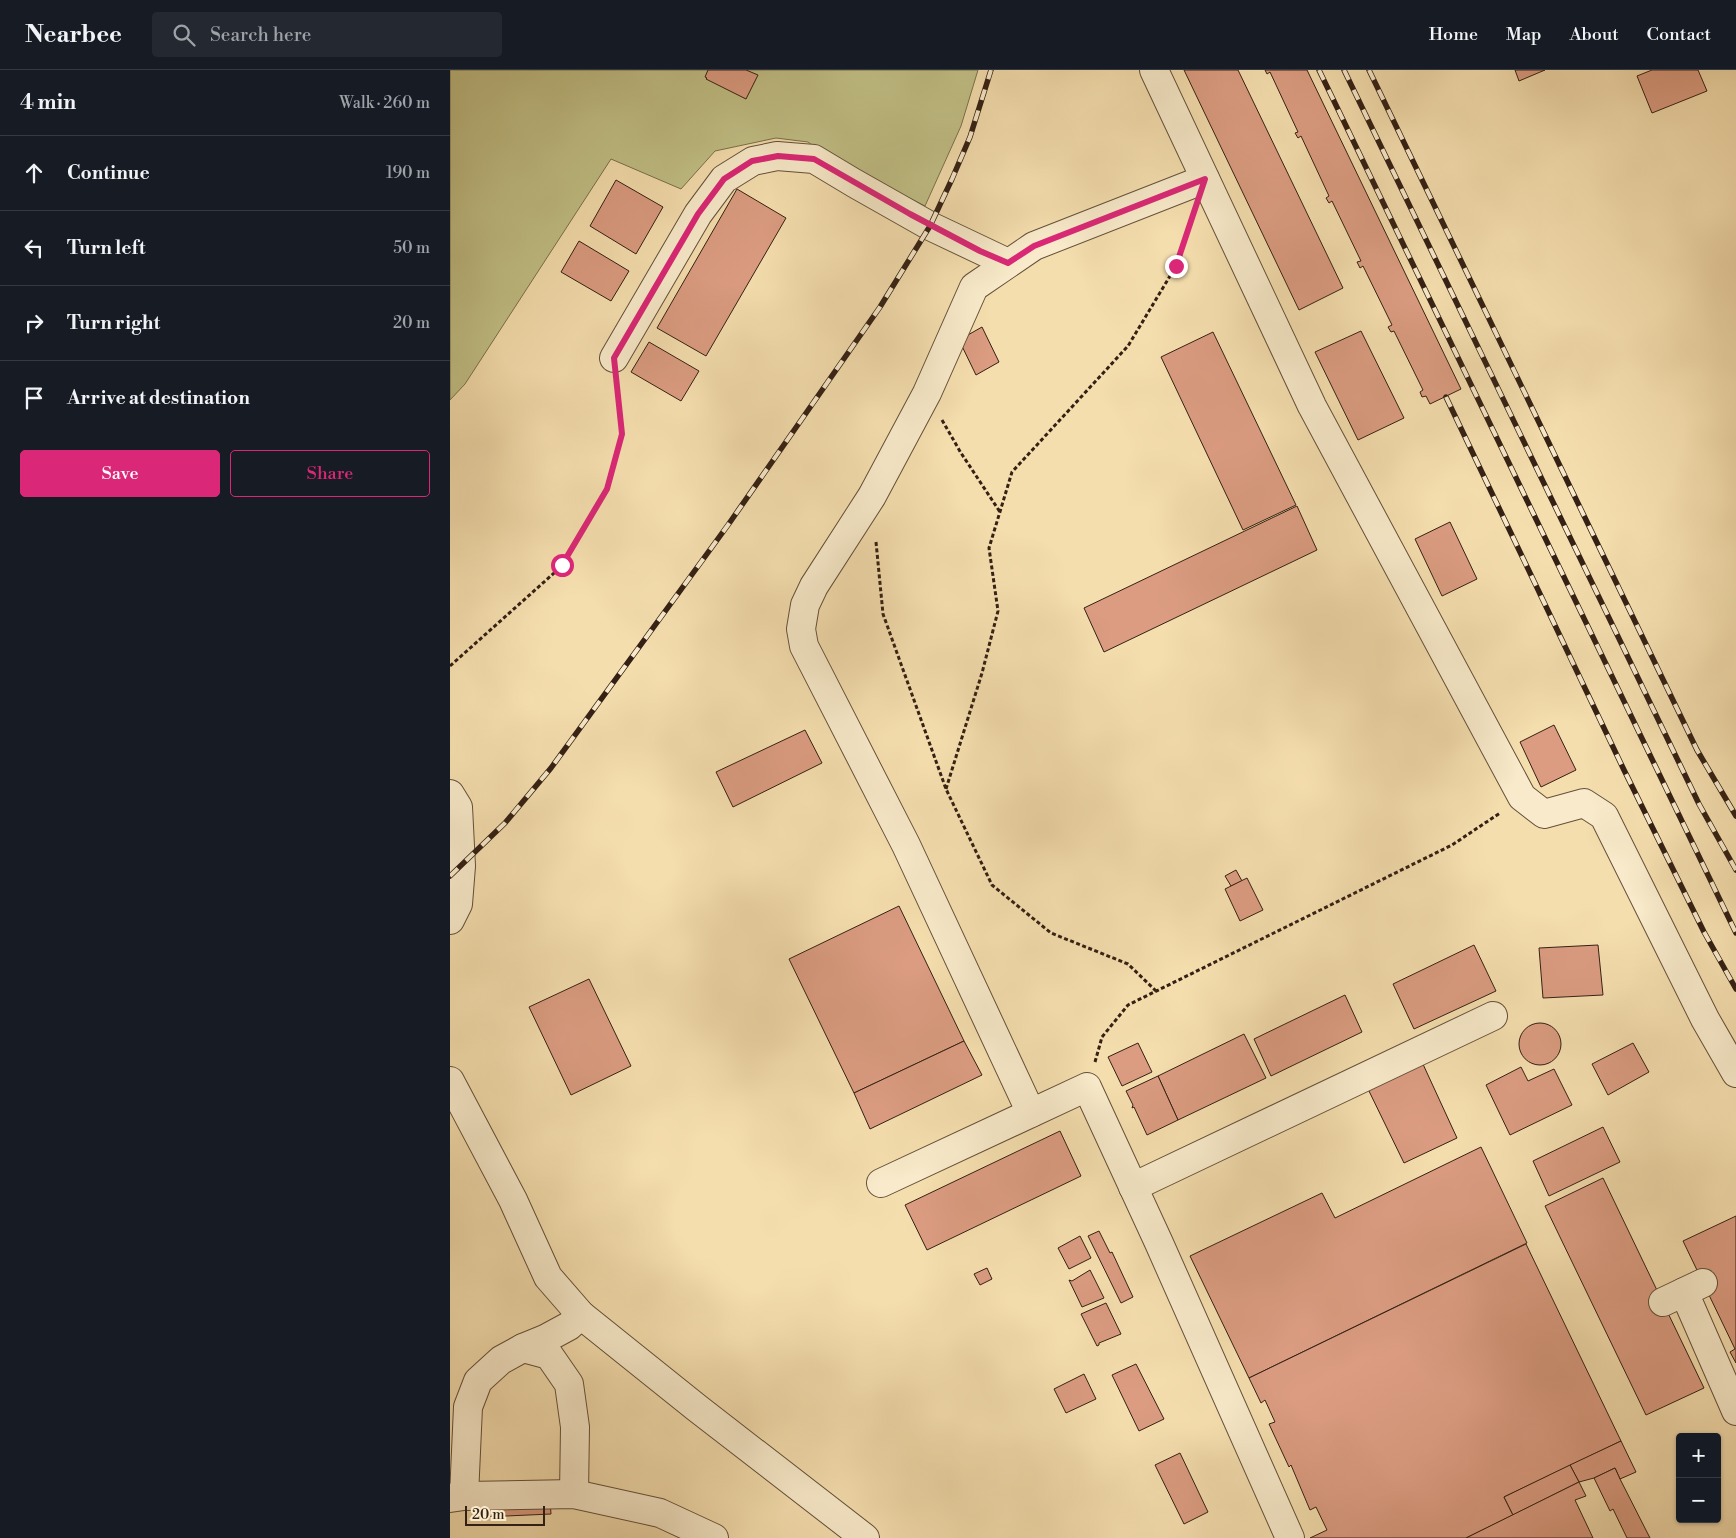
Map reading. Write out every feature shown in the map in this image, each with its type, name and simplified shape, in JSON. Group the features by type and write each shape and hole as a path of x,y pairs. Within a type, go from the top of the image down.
{"street":[{"path":"1154,70 1312,406 1522,798 1544,814 1584,803 1604,816 1705,1019 1736,1073"},
{"path":"614,358 698,214 724,179 752,161 778,156 814,159 923,222 1008,263"},
{"path":"1031,1113 906,845 804,646 801,629 805,605 814,586 872,496 927,393 974,287 1034,246 1205,179"},
{"path":"450,920 458,904 461,866 453,805"},
{"path":"1133,1187 1493,1016"},
{"path":"450,1080 514,1200 548,1277 582,1315 704,1414 865,1538"},
{"path":"881,1183 1087,1087 1290,1538"},
{"path":"1684,1292 1736,1411"},
{"path":"582,1315 568,1326 545,1339 501,1360 478,1381 468,1407 457,1497 574,1494 660,1513 714,1538"},
{"path":"523,1348 549,1355 569,1384 575,1427 574,1494"}],"path":[{"path":"946,789 982,673 998,610 989,548 1012,472 1128,346 1176,266 1205,179"},
{"path":"450,666 562,565 607,489 622,434 614,358"},
{"path":"927,393 961,453 1000,512"},
{"path":"872,496 882,614 946,789 992,885 1051,933 1128,964 1156,991"},
{"path":"1087,1087 1102,1037 1128,1005 1452,845 1522,798"}],"shaded area":[{"path":"450,70 978,70 961,126 925,206 829,158 808,142 776,138 715,151 681,189 611,159 465,384 450,400"}],"building":[{"path":"708,70 746,70 758,75 746,99 706,79"},
{"path":"1184,70 1238,70 1343,288 1299,310"},
{"path":"1265,70 1307,70 1461,389 1430,404 1426,396 1422,397 1420,392 1423,390 1394,331 1391,332 1388,327 1392,325 1363,266 1360,268 1357,262 1361,261 1332,201 1329,203 1326,198 1329,196 1301,136 1298,138 1295,133 1298,132 1270,72 1267,74"},
{"path":"1515,70 1545,70 1519,81"},
{"path":"1652,70 1698,70 1707,91 1652,113 1637,76"},
{"path":"616,180 663,207 636,254 590,226"},
{"path":"737,189 786,218 706,356 657,328"},
{"path":"579,241 629,271 611,301 561,272"},
{"path":"982,327 999,362 976,375 959,340"},
{"path":"1361,331 1404,418 1358,440 1315,352"},
{"path":"1213,332 1296,505 1243,530 1161,357"},
{"path":"649,342 699,371 681,401 631,372"},
{"path":"1297,506 1317,550 1104,652 1084,608"},
{"path":"1450,522 1477,579 1442,596 1415,539"},
{"path":"1554,725 1576,770 1541,787 1520,742"},
{"path":"805,730 822,763 733,807 716,772"},
{"path":"1236,870 1242,881 1231,886 1225,876"},
{"path":"1247,878 1263,910 1240,921 1225,889"},
{"path":"899,906 964,1041 854,1093 789,959"},
{"path":"1474,945 1496,991 1414,1029 1393,984"},
{"path":"1598,945 1603,995 1543,998 1539,948"},
{"path":"589,979 631,1066 571,1095 529,1007"},
{"path":"1345,995 1362,1032 1271,1076 1254,1039"},
{"path":"1540,1023 1555,1029 1561,1044 1555,1059 1540,1065 1525,1059 1519,1044 1525,1029"},
{"path":"1244,1034 1266,1078 1178,1120 1158,1076"},
{"path":"964,1041 982,1075 870,1129 854,1093"},
{"path":"1138,1043 1152,1072 1122,1086 1108,1057"},
{"path":"1633,1043 1649,1072 1608,1095 1592,1064"},
{"path":"1422,1062 1457,1138 1404,1163 1368,1089"},
{"path":"1521,1067 1528,1081 1554,1069 1572,1105 1510,1135 1486,1085"},
{"path":"1158,1076 1178,1120 1147,1135 1134,1107 1132,1108 1133,1105 1126,1091"},
{"path":"1603,1127 1620,1162 1549,1196 1533,1161"},
{"path":"1060,1131 1081,1176 927,1250 905,1205"},
{"path":"1481,1147 1527,1243 1249,1378 1190,1256 1322,1193 1335,1218"},
{"path":"1603,1178 1704,1388 1646,1415 1545,1206"},
{"path":"1736,1216 1736,1363 1730,1352 1735,1349 1683,1241"},
{"path":"1099,1231 1110,1253 1112,1252 1133,1297 1121,1303 1088,1236"},
{"path":"1080,1236 1091,1258 1069,1269 1058,1248"},
{"path":"1526,1244 1621,1441 1504,1497 1513,1515 1466,1538 1310,1538 1327,1530 1316,1507 1310,1510 1291,1465 1289,1467 1269,1424 1275,1422 1265,1400 1261,1403 1249,1378"},
{"path":"987,1268 992,1279 980,1285 974,1274"},
{"path":"1090,1270 1104,1298 1082,1307 1069,1280 1072,1281"},
{"path":"1106,1303 1121,1334 1099,1343 1097,1346 1081,1314"},
{"path":"1136,1364 1164,1419 1139,1431 1112,1375"},
{"path":"1084,1374 1096,1399 1066,1413 1054,1389"},
{"path":"1621,1441 1636,1472 1620,1479 1615,1468 1594,1478 1579,1482 1570,1465"},
{"path":"1180,1453 1208,1512 1184,1524 1155,1465"},
{"path":"1570,1465 1579,1482 1513,1515 1504,1497"},
{"path":"1615,1468 1650,1538 1627,1538 1613,1509 1610,1511 1594,1478"},
{"path":"1579,1482 1586,1496 1575,1500 1593,1538 1466,1538"},
{"path":"550,1500 551,1514 484,1517 483,1503"}],"railway":[{"path":"450,876 505,823 551,768 728,525 880,307 930,226 970,137 991,70"},
{"path":"1319,70 1736,933"},
{"path":"1344,70 1699,804 1736,870"},
{"path":"1369,70 1697,750 1736,816"},
{"path":"1446,397 1624,770 1704,932 1736,989"}],"route":[{"path":"562,565 607,489 622,434 614,358 698,214 724,179 752,161 778,156 814,159 930,226 1008,263 1034,246 1205,179 1176,266"}]}
